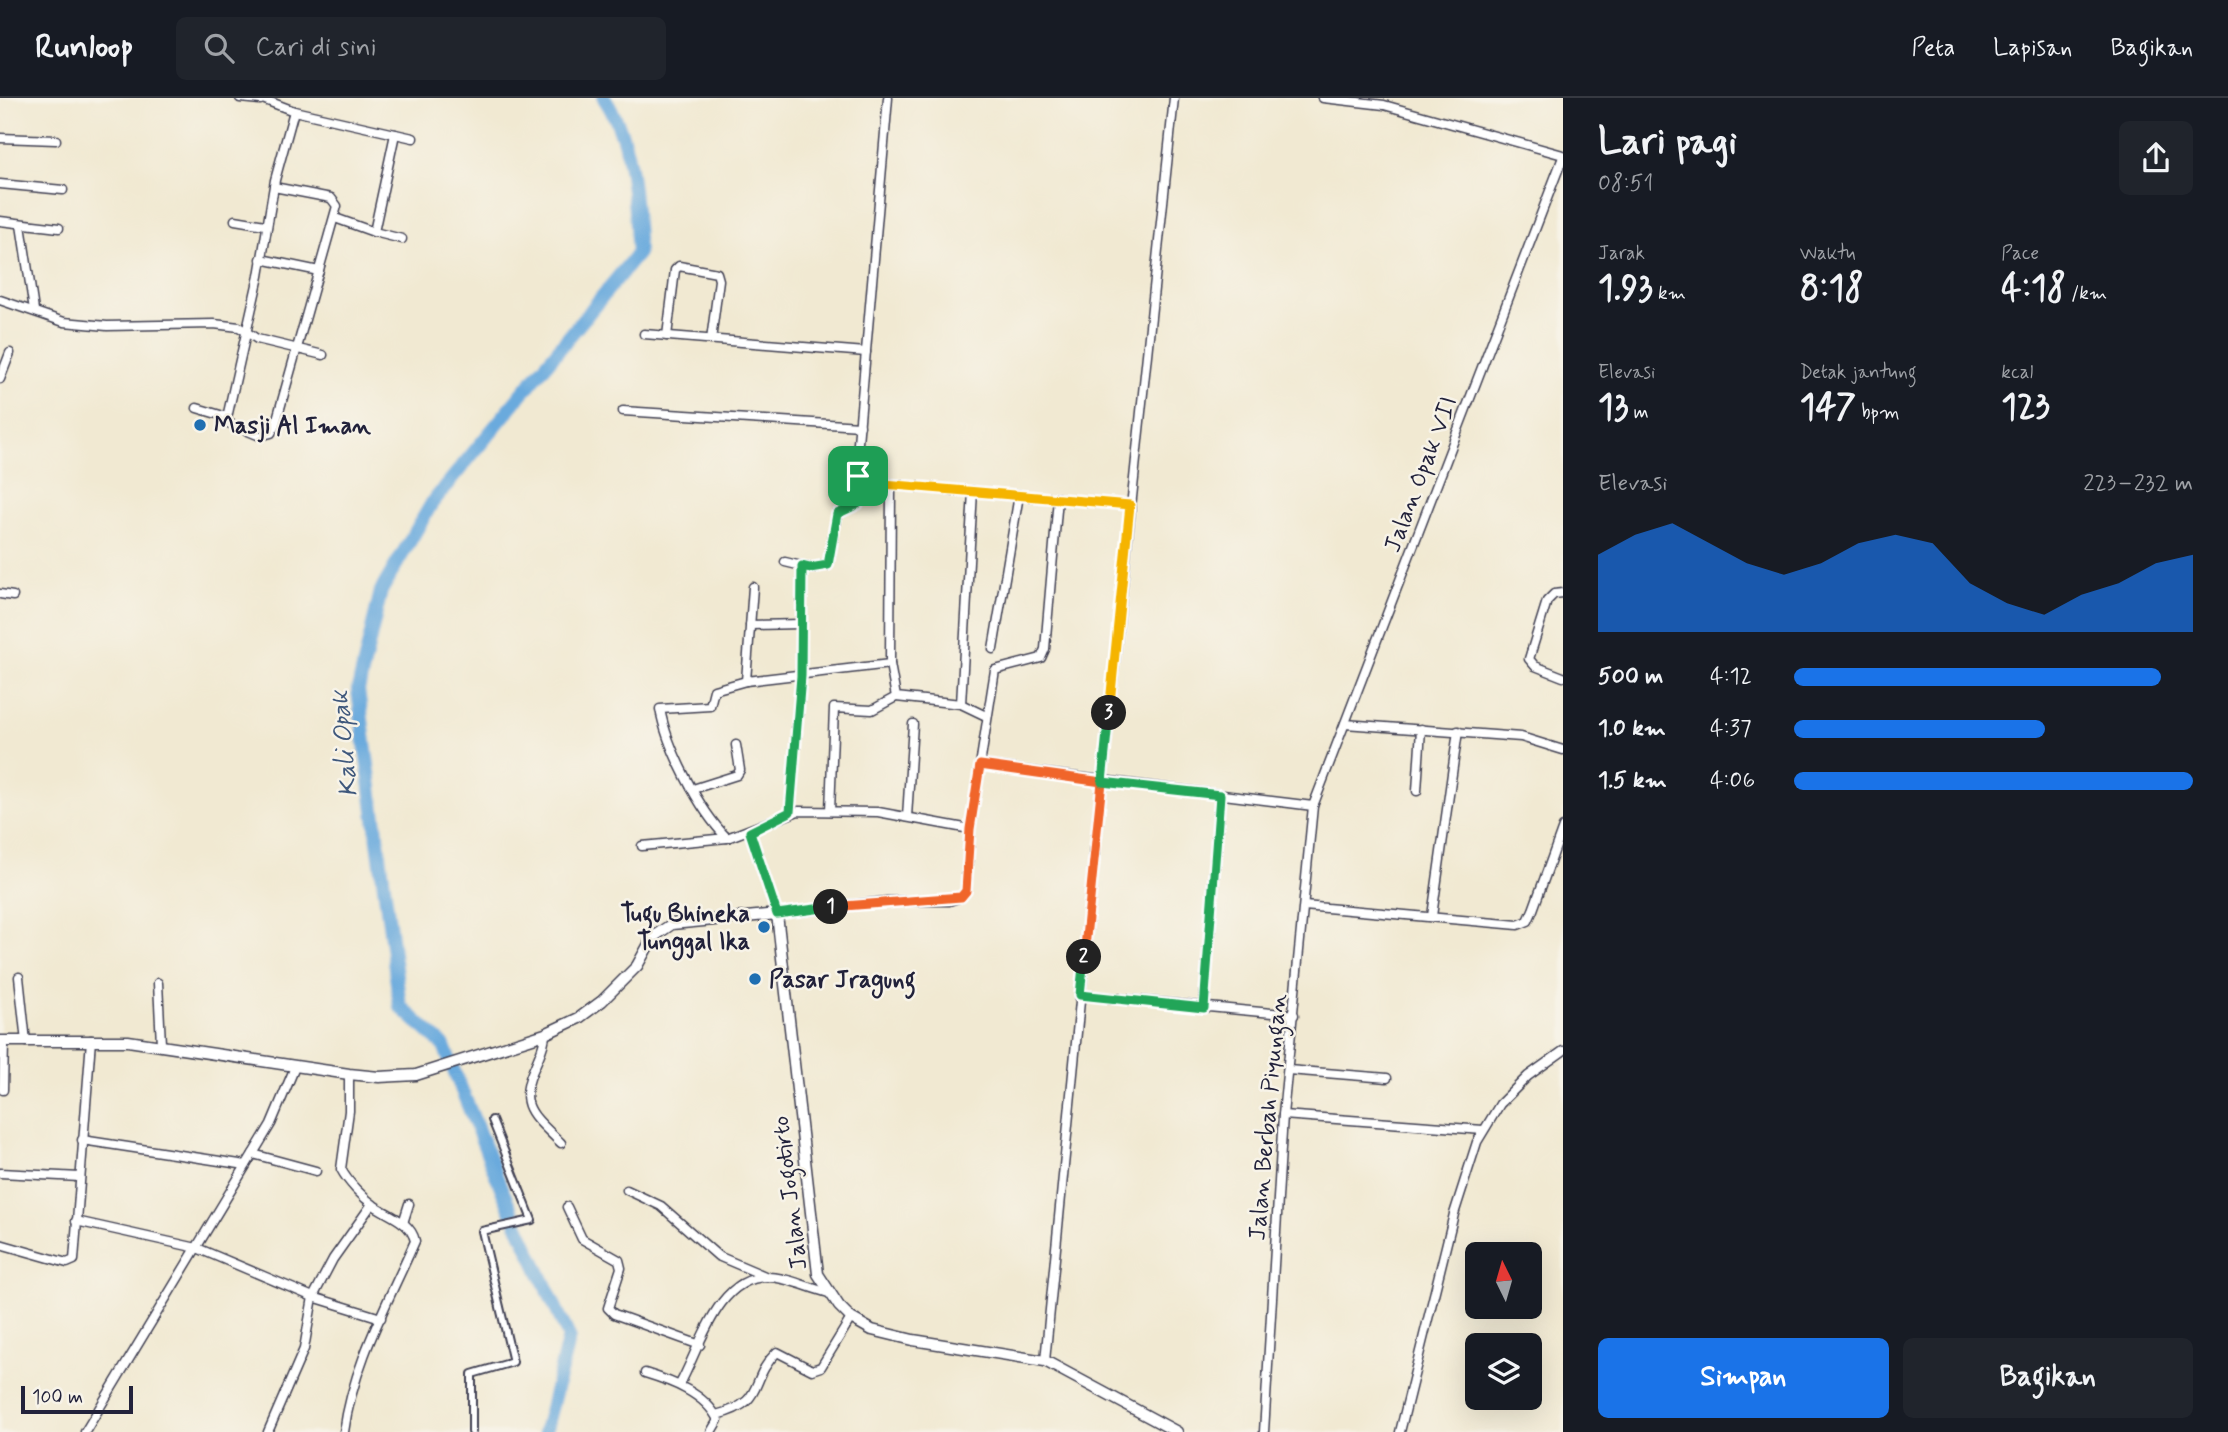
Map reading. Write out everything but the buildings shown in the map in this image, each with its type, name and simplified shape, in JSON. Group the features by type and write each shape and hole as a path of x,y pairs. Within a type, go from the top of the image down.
{"street":[{"path":"240,98 260,99 294,111 413,138"},
{"path":"785,562 810,568 828,565 837,514 858,504 860,426 888,98"},
{"path":"1045,1361 1130,505 1174,98"},
{"path":"1323,98 1368,100 1563,156"},
{"path":"274,187 331,198 337,206 271,433 260,436 227,425 227,417 261,259 265,225 274,187 294,111"},
{"path":"374,232 395,134"},
{"path":"0,138 56,140"},
{"name":"Jalan Opak VII","path":"1313,806 1563,156"},
{"path":"0,184 62,190"},
{"path":"335,218 402,239"},
{"path":"235,220 265,225"},
{"path":"0,221 60,228"},
{"path":"21,225 34,310"},
{"path":"261,259 318,271"},
{"path":"667,337 675,270 679,266 717,273 719,280 711,340"},
{"path":"0,300 64,322 107,326 214,324 244,328 246,333 257,339 323,355"},
{"path":"644,334 866,352"},
{"path":"1,374 10,353"},
{"path":"197,408 227,417"},
{"path":"623,411 860,426"},
{"path":"858,476 862,481 1130,505"},
{"path":"891,484 890,664 896,697"},
{"path":"961,704 972,491"},
{"path":"993,649 1019,495"},
{"path":"3,1090 2,1041 91,1040 161,1044 349,1074 402,1077 432,1071 545,1034 579,1018 602,1002 637,966 653,937 673,924 871,903 949,901 961,897 966,891 970,829 995,670 1041,658 1045,649 1058,499"},
{"path":"790,812 801,676 802,566"},
{"path":"746,681 753,587"},
{"path":"1563,593 1554,594 1547,601 1529,659 1535,666 1563,677"},
{"path":"0,594 13,596"},
{"path":"750,625 801,624"},
{"path":"727,838 693,789 660,709 710,706 714,690 746,681 890,664"},
{"path":"830,811 834,708 872,710 896,697 961,704 986,716"},
{"path":"907,817 914,724"},
{"path":"1345,724 1521,737 1563,750"},
{"path":"1417,790 1421,729"},
{"path":"1432,916 1458,731"},
{"path":"693,789 737,775 740,771 736,745"},
{"path":"980,765 1313,806"},
{"path":"1204,1008 1220,795"},
{"name":"Jalan Berbah Piyungan","path":"1264,1432 1283,1115 1313,806"},
{"path":"642,846 727,838 750,832 790,812 878,812 970,829"},
{"path":"1304,906 1506,925 1528,921 1563,827"},
{"path":"750,832 777,914"},
{"name":"Jalan Jogotirto","path":"777,914 818,1274 829,1293 851,1318 872,1330 913,1340 1045,1361 1177,1432"},
{"path":"19,977 26,1042"},
{"path":"158,983 161,1044"},
{"path":"1080,995 1294,1015"},
{"path":"545,1034 542,1049 526,1086 526,1098 531,1113 561,1143"},
{"path":"0,1244 72,1262 75,1255 91,1040"},
{"path":"1400,1432 1454,1214 1483,1130 1500,1104 1551,1058 1563,1051"},
{"path":"85,1432 137,1341 197,1248 271,1124 295,1067"},
{"path":"1288,1070 1387,1077"},
{"path":"344,1432 349,1399 415,1241 413,1232 372,1204 345,1177 340,1163 349,1111 349,1074"},
{"path":"1283,1115 1483,1130"},
{"path":"472,1432 472,1374 513,1362 482,1231 533,1220 492,1119"},
{"path":"82,1140 246,1165"},
{"path":"253,1154 316,1171"},
{"path":"0,1173 80,1177"},
{"path":"627,1190 661,1206 718,1256 768,1277 829,1293"},
{"path":"268,1432 304,1349 313,1297 333,1259 372,1204"},
{"path":"403,1223 409,1204"},
{"path":"567,1207 582,1239 619,1260 621,1268 608,1308 614,1314 700,1345"},
{"path":"76,1221 197,1248 313,1297 382,1318"},
{"path":"799,1284 818,1274"},
{"path":"680,1384 728,1294 748,1279 768,1277"},
{"path":"716,1415 738,1410 748,1402 777,1352 812,1370 821,1367 851,1318"},
{"path":"645,1373 680,1384 716,1415 718,1421 711,1432"}],"waterway":[{"name":"Kali Opak","path":"545,1432 569,1337 502,1190 444,1046 400,1006 358,690 381,591 432,503 638,253 627,153 614,115 604,98"}],"place":[{"name":"Masji Al Iman","path":"200,425"},
{"name":"Tugu Bhineka Tunggal Ika","path":"764,927"},
{"name":"Pasar Jragung","path":"755,979"}],"route":[{"path":"858,476 858,504 855,508 841,510 837,514 828,565 817,568 802,566 801,676 790,812 750,832 777,914 887,901 949,901 961,897 966,891 970,829 980,765 1102,782 1080,995 1204,1008 1209,913 1220,795 1102,782 1130,505 872,483 862,481 858,476"}]}
